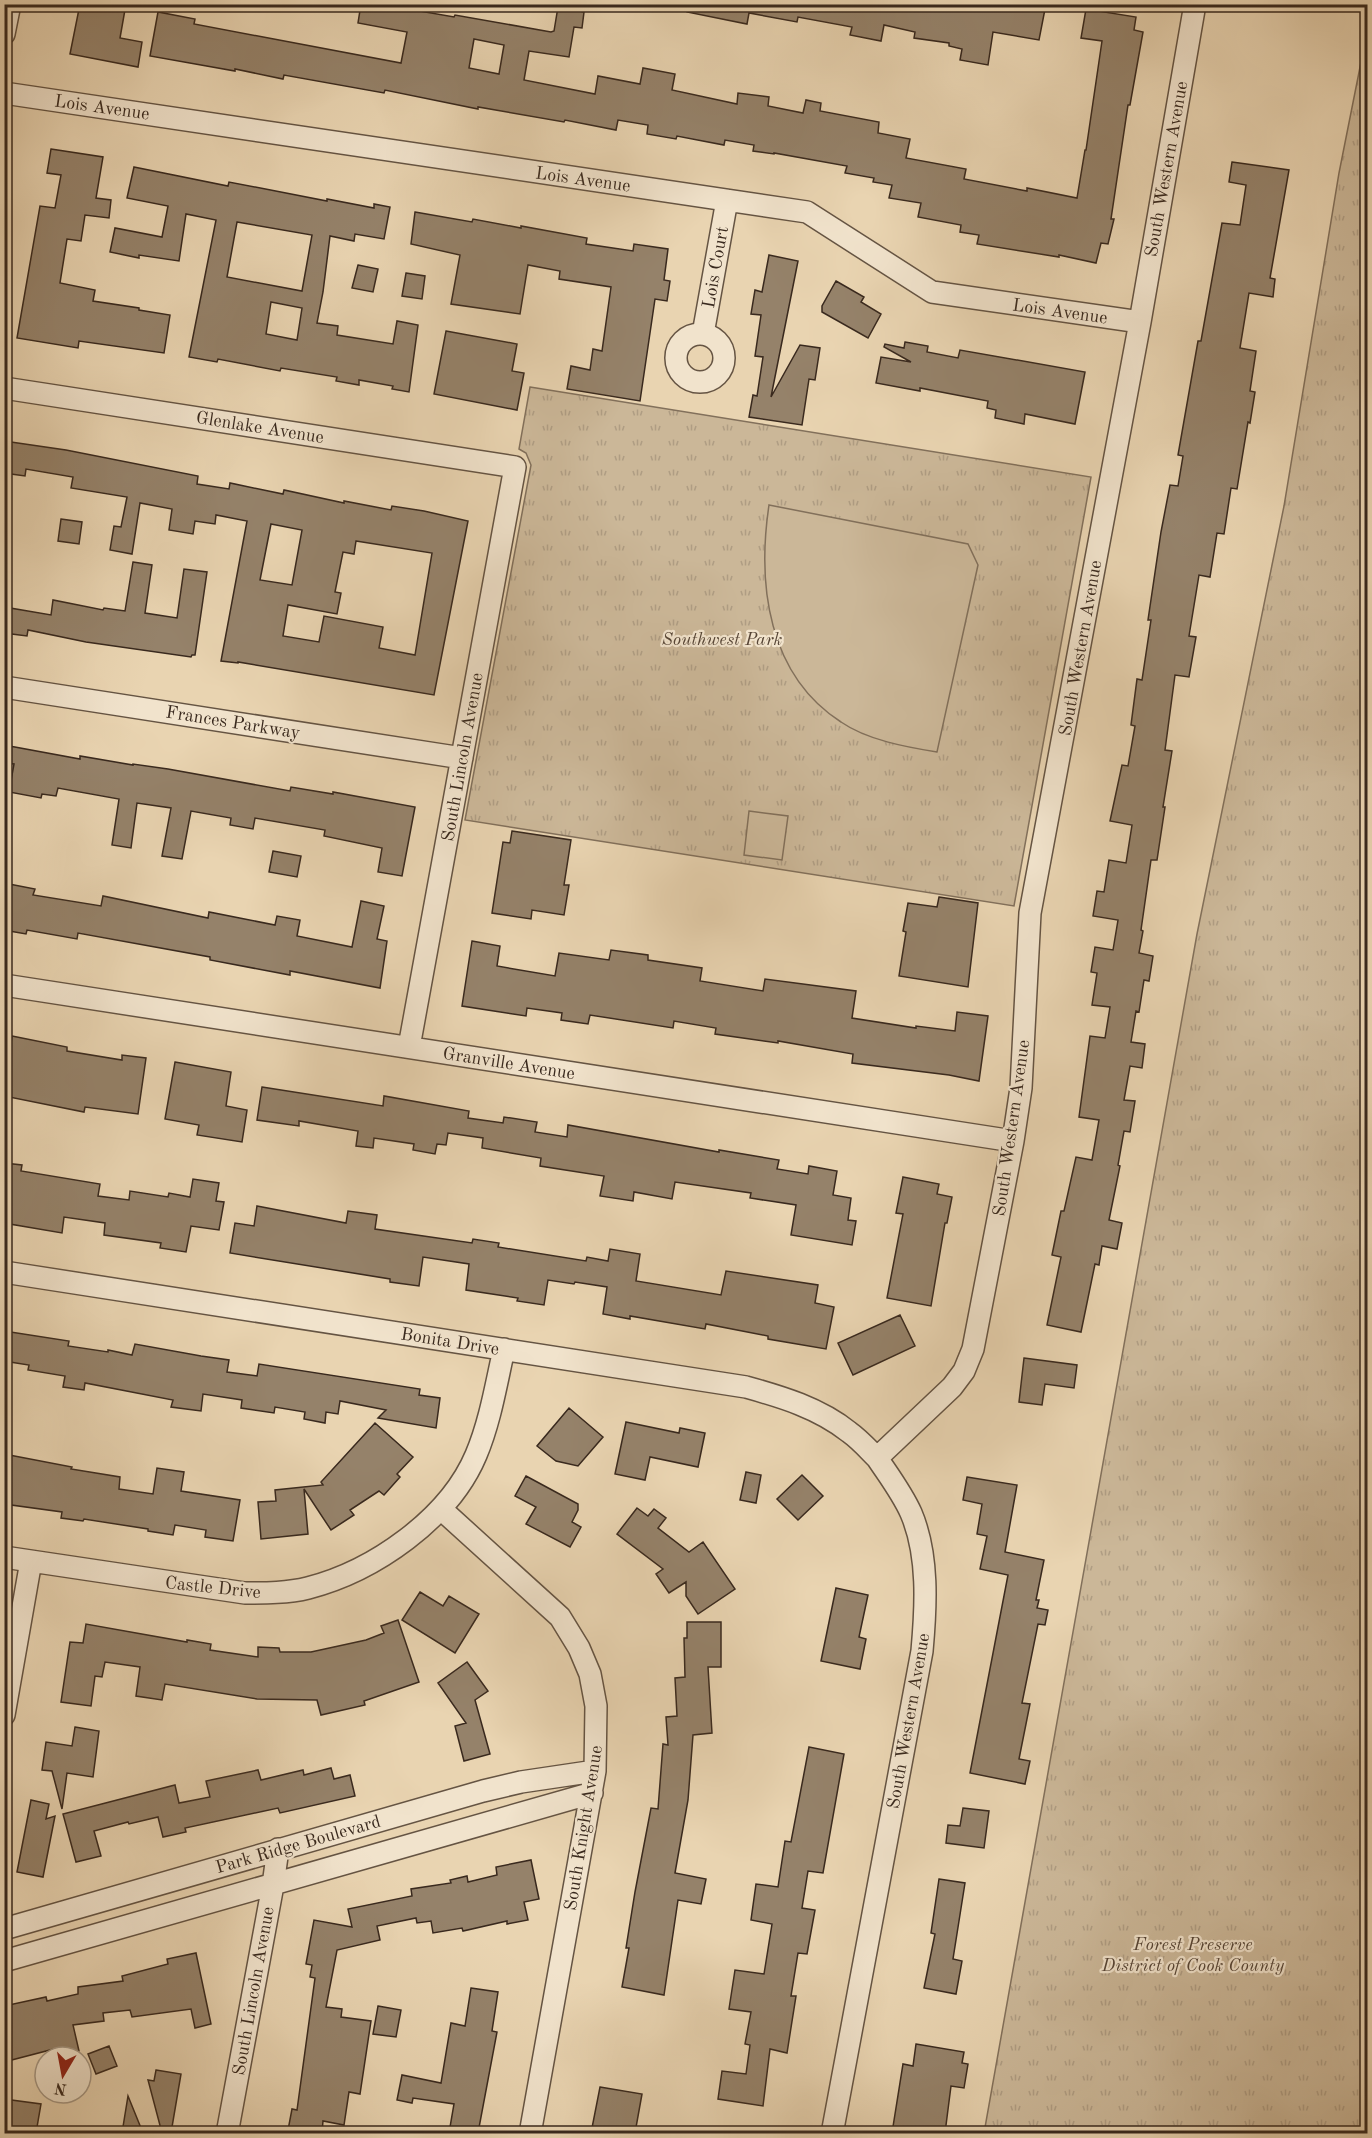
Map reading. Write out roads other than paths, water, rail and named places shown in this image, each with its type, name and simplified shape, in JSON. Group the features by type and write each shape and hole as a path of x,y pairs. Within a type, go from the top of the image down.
{"street":[{"path":"4,34 10,4"},
{"name":"South Western Avenue","path":"832,2133 922,1652 925,1618 921,1544 897,1486 877,1458 952,1387 964,1371 978,1330 1013,1141 1024,1058 1030,913 1140,322 1195,4"},
{"name":"Lois Avenue","path":"4,93 807,212 932,292 1140,322"},
{"name":"Lois Court","path":"703,334 727,200"},
{"name":"Glenlake Avenue","path":"4,388 515,467"},
{"name":"South Lincoln Avenue","path":"409,1047 515,467"},
{"name":"Frances Parkway","path":"4,687 462,758"},
{"name":"Granville Avenue","path":"4,985 1013,1141"},
{"name":"Bonita Drive","path":"4,1272 746,1387 786,1398 820,1413 849,1431 877,1458"},
{"name":"Castle Drive","path":"4,1557 244,1593 275,1593 307,1588 358,1570 408,1538 441,1509 462,1482 475,1457 492,1403 504,1349"},
{"name":"South Knight Avenue","path":"441,1509 560,1617 579,1648 590,1674 596,1706 595,1771 592,1793 530,2133"},
{"path":"4,1715 31,1561"},
{"name":"Park Ridge Boulevard","path":"4,1929 278,1849 521,1782 595,1771"},
{"name":"Park Ridge Boulevard","path":"4,1961 592,1793"},
{"name":"South Lincoln Avenue","path":"227,2133 278,1849"}],"park label":[{"name":"Southwest Park","path":"722,639"},
{"name":"Forest Preserve District of Cook County","path":"1193,1954"}]}
